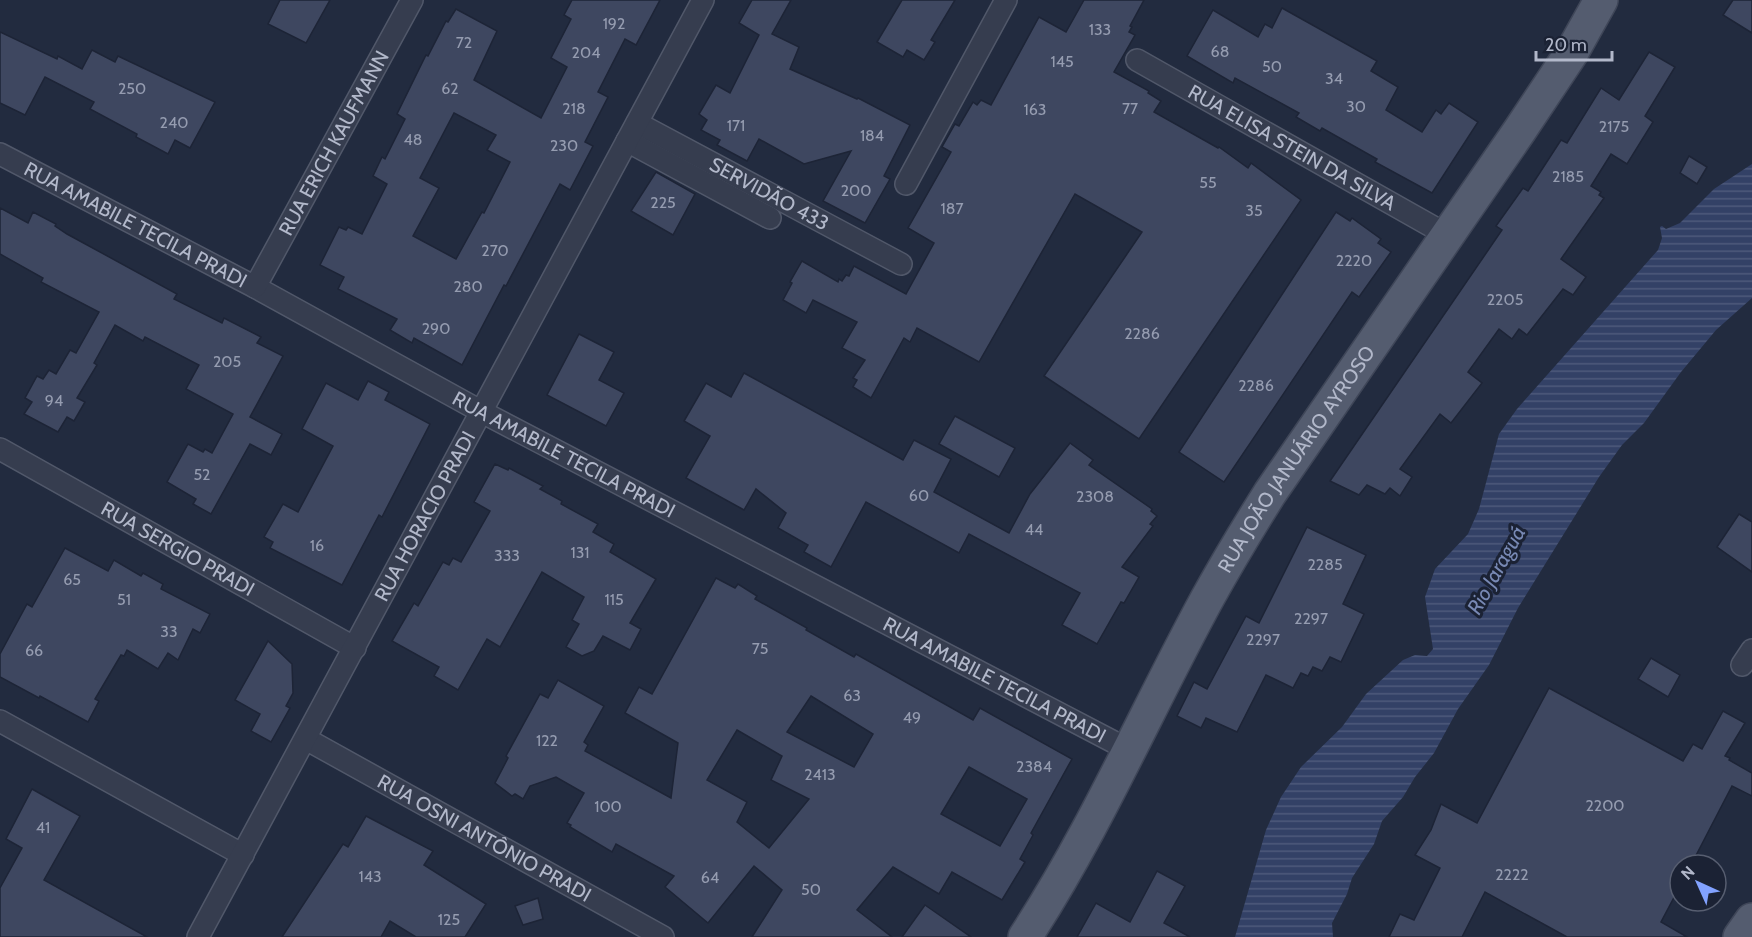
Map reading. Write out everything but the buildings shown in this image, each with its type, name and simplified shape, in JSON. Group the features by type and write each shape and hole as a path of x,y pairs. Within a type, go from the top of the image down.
{"main road":[{"name":"RUA JOÃO JANUÁRIO AYROSO","path":"1025,937 1063,879 1242,537 1270,493 1449,236 1572,52 1601,0"},
{"path":"1740,937 1752,920"}],"street":[{"name":"RUA ERICH KAUFMANN","path":"255,287 412,0"},
{"name":"RUA HORACIO PRADI","path":"198,937 703,0"},
{"path":"906,184 1006,0"},
{"name":"RUA ELISA STEIN DA SILVA","path":"1137,60 1449,236"},
{"path":"632,132 770,218"},
{"name":"SERVIDÃO 433","path":"632,132 901,264"},
{"name":"RUA AMABILE TECILA PRADI","path":"0,154 255,287 482,412 1129,750"},
{"name":"RUA SERGIO PRADI","path":"0,449 355,648"},
{"path":"0,721 243,855"},
{"name":"RUA OSNI ANTÔNIO PRADI","path":"306,739 663,937"}],"water":[{"name":"Rio Jaraguá","path":"1752,164 1752,298 1716,330 1681,372 1644,423 1622,445 1599,477 1518,608 1489,665 1458,709 1434,753 1403,797 1382,821 1374,844 1352,878 1347,894 1332,923 1333,937 1235,937 1266,830 1281,797 1301,767 1342,727 1366,694 1403,660 1415,655 1427,656 1433,649 1425,597 1435,569 1468,534 1479,509 1499,434 1517,409 1658,250 1662,238 1660,227 1666,229 1680,223 1714,189"}]}
